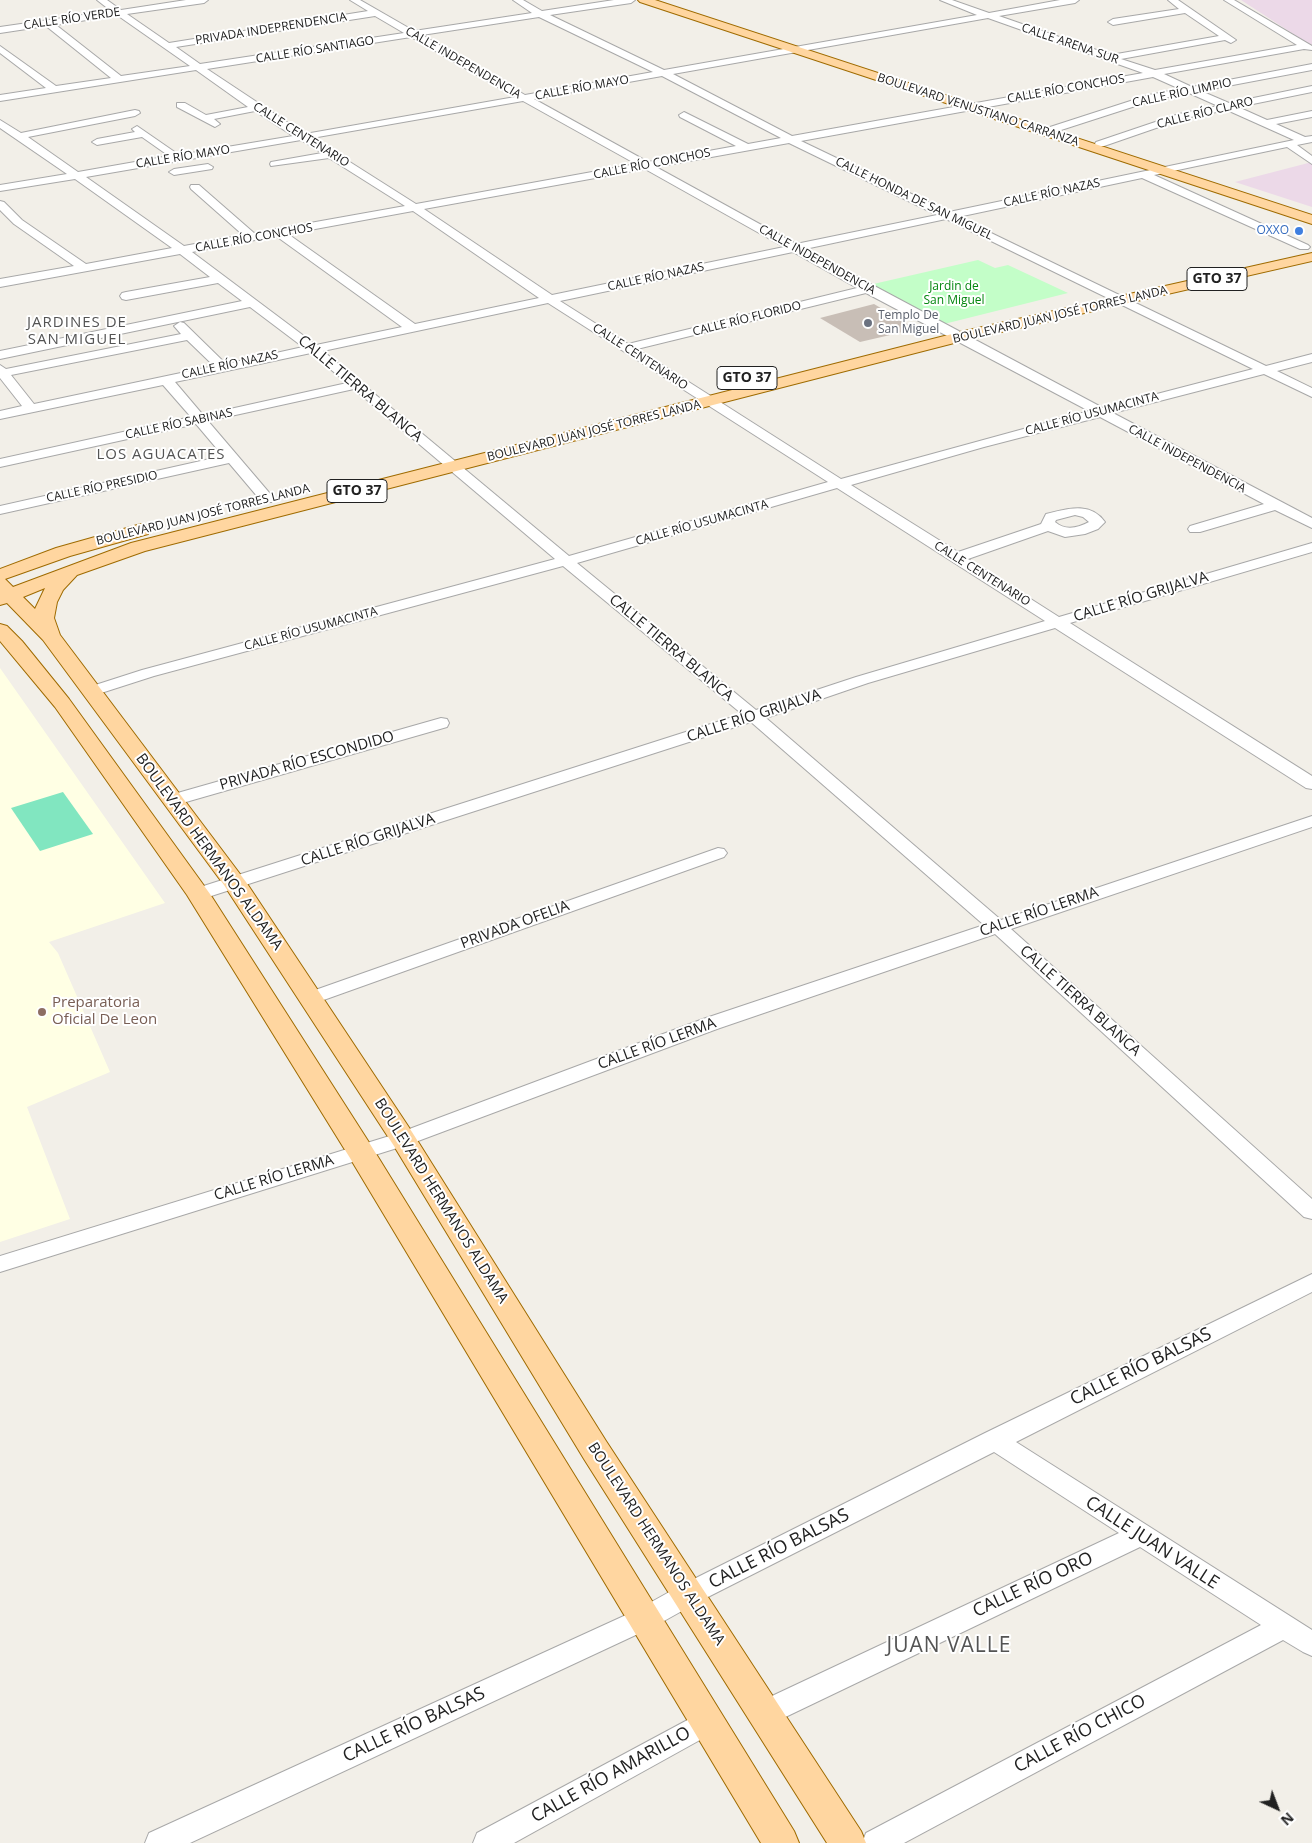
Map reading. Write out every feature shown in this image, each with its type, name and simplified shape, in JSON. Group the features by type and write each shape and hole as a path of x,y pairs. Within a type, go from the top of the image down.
{"main road":[{"name":"BOULEVARD VENUSTIANO CARRANZA","path":"644,0 797,47"},
{"name":"BOULEVARD VENUSTIANO CARRANZA","path":"665,0 797,47 1169,170 1312,220"},
{"name":"BOULEVARD VENUSTIANO CARRANZA","path":"974,106 1054,129 1169,170 1312,213"},
{"name":"BOULEVARD JUAN JOSÉ TORRES LANDA","path":"3,593 138,547 446,462 701,396 940,328 1103,291 1309,249"},
{"name":"BOULEVARD JUAN JOSÉ TORRES LANDA","path":"701,396 1121,300 1309,249"},
{"name":"BOULEVARD JUAN JOSÉ TORRES LANDA","path":"0,575 101,540 267,500 446,462"},
{"path":"0,557 28,557 63,552"},
{"path":"50,636 43,620 46,602 57,585 75,569"},
{"name":"BOULEVARD HERMANOS ALDAMA","path":"3,593 50,636 234,882 403,1139 596,1450 848,1843"},
{"path":"5,638 62,703 198,894 360,1152 646,1618 781,1843"}],"street":[{"name":"CALLE CENTENARIO","path":"100,0 257,108 415,208 549,299 1312,784"},
{"name":"CALLE RÍO VERDE","path":"0,30 204,0"},
{"name":"CALLE INDEPENDENCIA","path":"354,0 521,97 868,289 1312,524"},
{"name":"CALLE HONDA DE SAN MIGUEL","path":"517,0 540,14 660,72 790,139 1312,392"},
{"name":"CALLE RÍO SANTIAGO","path":"0,98 631,0"},
{"name":"CALLE ARENA SUR","path":"944,0 1154,73 1308,140"},
{"name":"CALLE RÍO MAYO","path":"984,14 1049,0"},
{"name":"CALLE RÍO MAYO","path":"0,186 302,136 744,56 1075,0"},
{"path":"1172,0 1252,55"},
{"path":"1228,0 1308,48"},
{"path":"1113,22 1187,10"},
{"name":"PRIVADA INDEPRENDENCIA","path":"167,46 375,13"},
{"path":"48,23 120,80"},
{"path":"1109,58 1227,37"},
{"name":"CALLE RÍO CONCHOS","path":"0,283 1252,55 1308,48"},
{"path":"0,49 56,90"},
{"name":"CALLE RÍO LIMPIO","path":"1054,129 1137,101 1312,67"},
{"name":"CALLE RÍO CLARO","path":"1100,144 1170,120 1312,89"},
{"path":"181,104 221,127"},
{"path":"204,118 257,108"},
{"path":"20,136 135,113"},
{"path":"1267,123 1312,114"},
{"path":"684,115 746,147"},
{"name":"CALLE TIERRA BLANCA","path":"0,123 182,250 312,348 357,385 446,462 754,716 997,926 1312,1211"},
{"path":"97,142 140,132 175,156"},
{"name":"CALLE RÍO MAYO","path":"75,174 302,136"},
{"name":"CALLE RÍO NAZAS","path":"0,414 411,327 795,249 1308,140"},
{"path":"1289,144 1312,161"},
{"path":"275,164 331,155"},
{"path":"159,174 208,167"},
{"path":"1144,174 1309,249"},
{"path":"91,185 111,182"},
{"path":"195,187 253,238"},
{"path":"0,204 10,215 84,268"},
{"path":"279,233 411,327"},
{"path":"126,296 218,279"},
{"name":"CALLE RÍO FLORIDO","path":"627,348 868,289"},
{"path":"0,355 252,303"},
{"path":"174,320 188,336 222,367"},
{"path":"30,408 1,371 188,336"},
{"name":"CALLE RÍO USUMACINTA","path":"92,691 157,671 566,561 1098,412 1312,358"},
{"path":"166,379 234,458 267,500"},
{"name":"CALLE RÍO SABINAS","path":"0,463 357,385"},
{"name":"CALLE RÍO PRESIDIO","path":"0,510 234,458"},
{"path":"1195,529 1277,506"},
{"path":"956,558 1049,526"},
{"name":"CALLE RÍO GRIJALVA","path":"198,894 862,680 1312,547"},
{"name":"PRIVADA RÍO ESCONDIDO","path":"173,800 441,723"},
{"name":"CALLE RÍO LERMA","path":"0,1264 403,1139 710,1024 1312,821"},
{"name":"PRIVADA OFELIA","path":"311,998 718,853"},
{"name":"CALLE RÍO BALSAS","path":"159,1843 646,1618 689,1594 994,1440 1312,1282"},
{"name":"CALLE JUAN VALLE","path":"994,1440 1312,1644"},
{"name":"CALLE RÍO ORO","path":"765,1713 1140,1535"},
{"name":"CALLE RÍO CHICO","path":"876,1843 1284,1626"},
{"name":"CALLE RÍO AMARILLO","path":"487,1843 708,1721"}],"shaded area":[{"path":"1241,0 1312,0 1312,45 1301,39"},
{"path":"1312,162 1312,207 1235,182"},
{"name":"Preparatoria Oficial De Leon","path":"0,668 165,903 49,942 58,953 110,1072 27,1107 70,1219 0,1242"}],"green space":[{"name":"Jardin de San Miguel","path":"978,260 995,268 1008,265 1068,293 944,324 869,285"},
{"path":"63,792 93,834 40,851 11,808"}],"building":[{"name":"Templo De San Miguel","path":"874,304 916,329 860,342 820,318"}],"place":[{"name":"OXXO","path":"1299,231"},
{"name":"Templo De San Miguel","path":"868,323"},
{"name":"Preparatoria Oficial De Leon","path":"42,1012"}],"district":[{"name":"JARDINES DE SAN MIGUEL","path":"77,332"},
{"name":"LOS AGUACATES","path":"161,455"},
{"name":"JUAN VALLE","path":"949,1646"}]}
